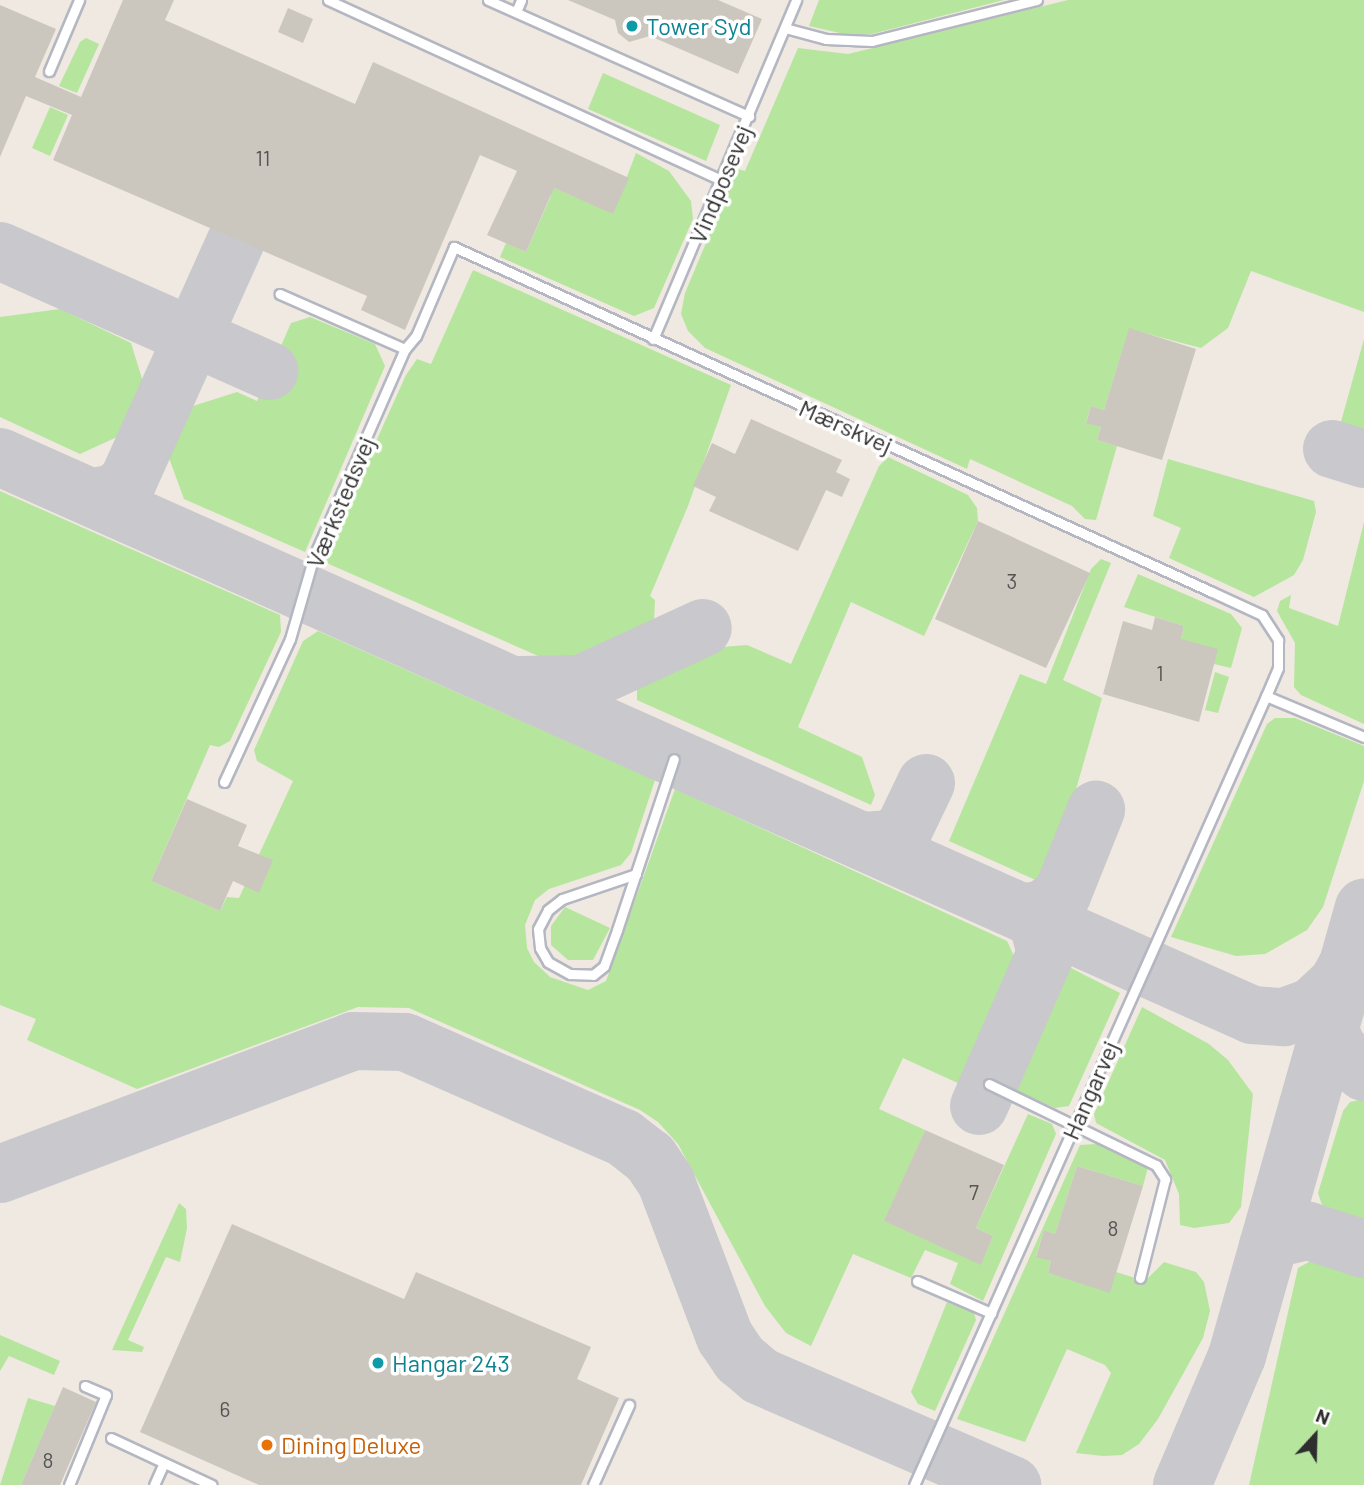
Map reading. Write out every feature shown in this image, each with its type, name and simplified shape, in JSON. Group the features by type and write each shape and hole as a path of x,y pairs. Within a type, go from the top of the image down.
{"lane":[{"path":"49,71 79,0"},
{"path":"328,0 723,181"},
{"path":"488,0 749,116"},
{"path":"516,12 521,0"},
{"name":"Vindposevej","path":"653,339 723,181 796,0"},
{"path":"785,28 826,39 872,41 1037,0"},
{"name":"Mærskvej","path":"405,349 416,336 454,247 1262,615 1279,640 1278,668 1266,696"},
{"path":"279,294 405,349"},
{"name":"Værkstedsvej","path":"224,782 290,639 314,556 405,349"},
{"path":"1266,696 1364,737"},
{"name":"Hangarvej","path":"914,1485 1266,696"},
{"path":"636,874 562,899 548,910 538,929 540,948 548,962 570,974 593,975 604,966 636,874 674,758"},
{"path":"989,1084 1156,1165 1165,1179 1140,1278"},
{"path":"917,1281 991,1313"},
{"path":"69,1485 106,1395 85,1386"},
{"path":"593,1485 629,1405"},
{"path":"111,1438 212,1485"},
{"path":"154,1485 164,1463"}],"green space":[{"path":"819,0 1004,0 872,34 849,35 809,26"},
{"path":"1068,0 1364,0 1364,312 1251,271 1228,328 1201,348 1129,329 1104,410 1091,406 1086,422 1101,427 1097,440 1117,446 1096,520 1085,519 1072,506 970,459 967,469 705,348 688,331 681,314 685,293 737,169 745,171 798,48 848,54"},
{"path":"86,38 99,44 77,93 59,86 80,42"},
{"path":"603,73 720,125 706,161 588,109"},
{"path":"50,107 68,115 50,156 32,148"},
{"path":"636,153 669,171 691,201 693,219 654,308 634,316 500,257 506,243 526,252 551,196 549,186 613,213"},
{"path":"473,270 731,385 688,506 650,596 655,600 654,622 578,660 552,662 322,561 406,375 417,359 431,364"},
{"path":"60,309 131,343 143,382 117,437 80,454 0,417 0,317"},
{"path":"310,317 375,344 385,366 305,552 184,499 169,458 190,407 237,392 257,401 291,323"},
{"path":"1364,339 1364,437 1339,429"},
{"path":"888,457 968,495 977,508 978,521 924,636 851,602 798,727 862,757 875,795 871,805 637,700 637,685 722,647 747,645 791,664 879,466"},
{"path":"1168,459 1314,501 1316,512 1303,560 1294,575 1254,597 1169,558 1181,528 1153,516"},
{"path":"0,491 280,615 281,632 230,741 219,747 210,745 151,881 220,911 227,897 239,898 293,781 257,761 254,750 303,641 318,631 655,780 631,853 621,865 549,889 535,900 525,925 527,948 534,962 550,977 588,990 606,981 675,789 1007,941 1014,956 962,1085 903,1058 879,1109 925,1130 885,1221 981,1264 993,1236 976,1228 1028,1114 1052,1124 1056,1134 983,1301 950,1284 958,1263 925,1250 911,1278 853,1254 811,1346 786,1333 765,1306 678,1144 658,1122 640,1110 409,1008 358,1007 137,1089 27,1040 36,1019 0,1005"},
{"path":"1364,522 1364,724 1301,695 1294,687 1295,643 1277,611 1280,601 1291,595 1289,608 1338,626"},
{"path":"1101,559 1111,563 1063,680 1102,698 1073,800 1040,882 949,841 1020,674 1046,684 1091,569"},
{"path":"1138,574 1231,614 1242,628 1231,668 1214,664 1181,639 1184,626 1124,607"},
{"path":"1215,672 1229,677 1218,713 1205,710"},
{"path":"1275,718 1295,718 1364,746 1364,781 1323,907 1307,930 1265,954 1236,956 1171,937 1267,724"},
{"path":"565,907 610,928 593,960 568,960 551,945 551,926"},
{"path":"1069,967 1120,993 1069,1106 1055,1108 1015,1090"},
{"path":"1142,1007 1209,1044 1228,1060 1253,1094 1241,1207 1229,1223 1194,1228 1180,1225 1179,1194 1165,1160 1096,1123 1094,1114"},
{"path":"1364,1099 1364,1225 1356,1229 1326,1217 1318,1193 1343,1111 1350,1102"},
{"path":"1097,1144 1148,1167 1143,1186 1077,1166 1055,1234 1044,1230 1036,1256 1051,1261 1048,1273 1110,1292 1116,1272 1145,1281 1164,1262 1196,1272 1204,1282 1210,1311 1203,1338 1158,1419 1139,1444 1122,1455 1103,1456 1076,1453 1111,1373 1105,1365 1067,1349 1025,1442 957,1419 1080,1145"},
{"path":"179,1203 186,1209 187,1228 180,1262 166,1257 128,1340 144,1347 142,1352 112,1350"},
{"path":"1320,1256 1364,1269 1364,1485 1249,1485 1298,1268"},
{"path":"947,1302 974,1313 976,1320 935,1411 918,1404 911,1392"},
{"path":"0,1335 60,1361 54,1375 9,1356 0,1371"},
{"path":"28,1398 55,1406 21,1485 0,1485"}],"building":[{"path":"123,0 174,0 165,20 355,104 373,62 629,178 613,214 554,188 526,252 487,235 517,171 480,155 405,330 361,310 367,296 53,160 72,115 26,96 0,157 0,5 56,29 35,77 81,97"},
{"path":"568,0 718,0 762,19 738,74 650,36 629,42 618,33 615,20"},
{"path":"288,8 313,19 303,43 278,32"},
{"path":"1129,328 1196,349 1162,460 1097,440 1101,427 1086,423 1091,406 1104,410"},
{"path":"751,419 842,460 836,472 850,479 842,497 826,490 798,551 709,511 716,497 693,486 712,443 735,454"},
{"path":"978,521 1090,573 1046,668 935,619"},
{"path":"1155,617 1184,626 1181,639 1218,649 1199,722 1103,694 1123,621 1152,630"},
{"path":"187,799 247,825 238,846 273,860 259,893 233,881 220,911 151,881"},
{"path":"925,1130 1004,1165 976,1228 993,1236 981,1265 884,1221"},
{"path":"1077,1166 1143,1186 1110,1293 1048,1273 1051,1261 1036,1257 1044,1230 1055,1234"},
{"name":"Hangar 243","path":"232,1224 404,1299 416,1272 591,1347 577,1379 619,1398 581,1485 259,1485 140,1432"},
{"path":"63,1387 96,1402 60,1485 21,1485"}],"taxiway":[{"path":"93,497 115,493 128,481 236,241"},
{"path":"0,251 270,371"},
{"path":"1332,449 1364,459"},
{"path":"0,457 1252,1015 1284,1017 1312,1007 1337,984 1348,964"},
{"path":"520,685 581,684 703,628"},
{"path":"863,841 891,839 904,829 926,783"},
{"path":"1022,912 1042,910 1062,895 1096,810"},
{"path":"1182,1485 1237,1356 1364,908"},
{"path":"979,1106 1046,953 1039,926 1029,915"},
{"path":"1329,1029 1339,1051 1364,1072"},
{"path":"0,1174 353,1041 405,1042 624,1138 650,1158 666,1182 725,1337 740,1359 760,1376 1012,1485"},
{"path":"1268,1246 1281,1237 1308,1231 1364,1249"}],"place":[{"name":"Tower Syd","path":"632,26"},
{"name":"Hangar 243","path":"378,1363"},
{"name":"Dining Deluxe","path":"267,1445"}]}
